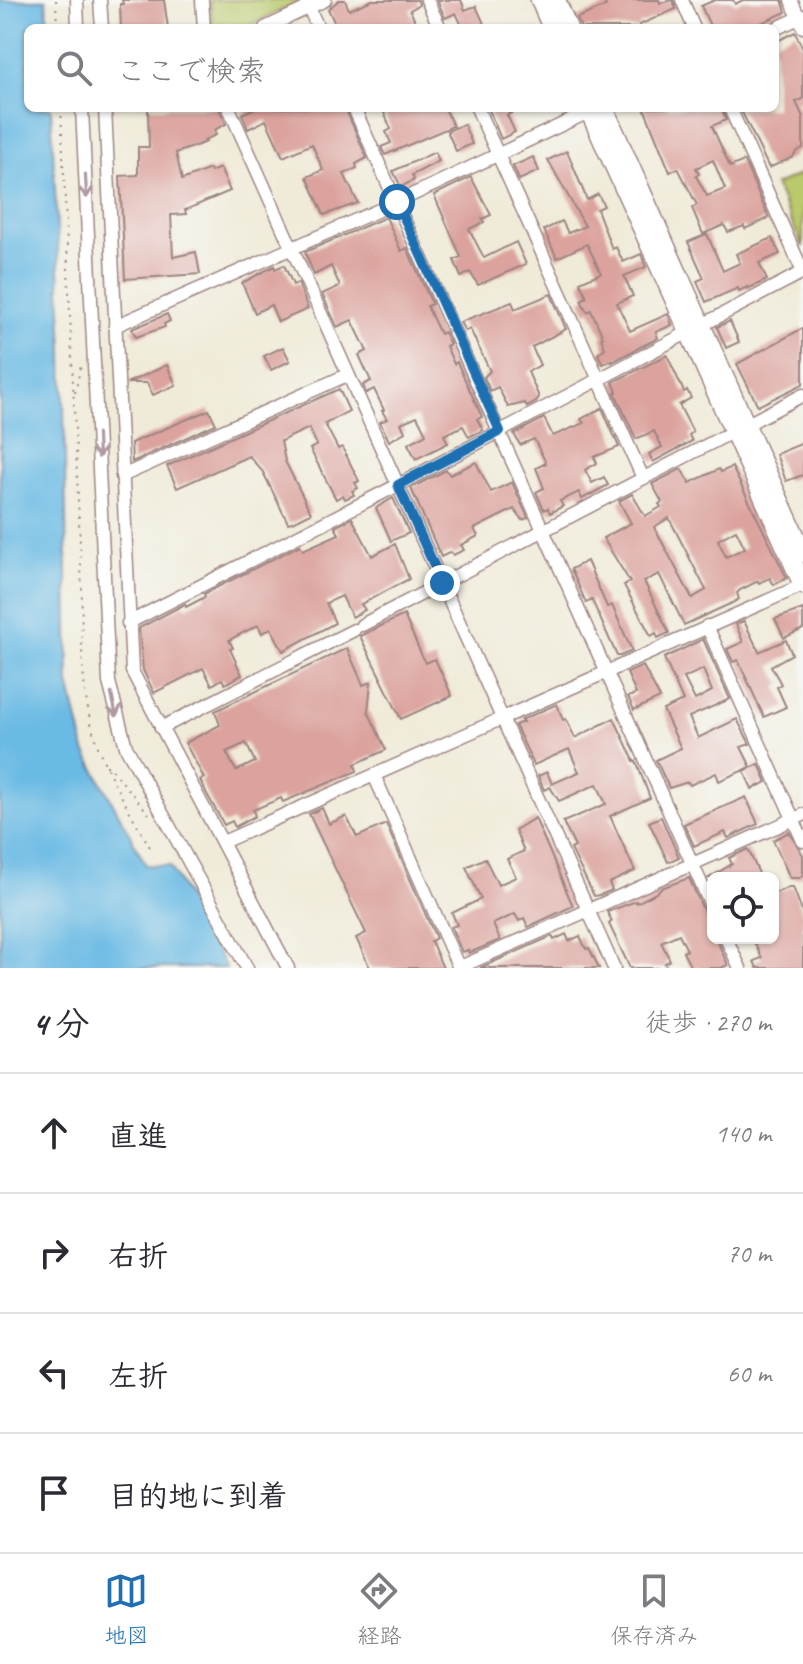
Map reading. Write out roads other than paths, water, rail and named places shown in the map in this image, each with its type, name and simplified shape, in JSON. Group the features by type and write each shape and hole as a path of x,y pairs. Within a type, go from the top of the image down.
{"street":[{"path":"77,0 78,24"},
{"path":"100,0 102,24"},
{"path":"202,0 204,24"},
{"path":"272,24 308,4 325,0"},
{"path":"427,0 438,24"},
{"path":"540,0 550,24"},
{"path":"556,0 566,24"},
{"path":"682,0 692,24"},
{"path":"779,28 802,20 791,0"},
{"path":"308,4 316,24"},
{"path":"82,112 109,682 126,747 247,968"},
{"path":"105,112 132,671 288,968"},
{"path":"231,112 614,968"},
{"path":"356,112 707,897"},
{"path":"479,112 643,478"},
{"path":"115,326 397,202 589,112"},
{"path":"223,842 803,585 799,552 738,428 596,112"},
{"path":"128,623 803,272 732,112"},
{"path":"122,476 347,375"},
{"path":"161,728 803,395"},
{"path":"707,626 798,817 803,841"},
{"path":"374,775 458,968 798,817"},
{"path":"729,944 740,968"}],"water":[{"path":"0,0 46,0 48,24 24,24 24,112 51,112 63,349 69,683 85,751 146,865 170,866 226,968 0,968"}]}
